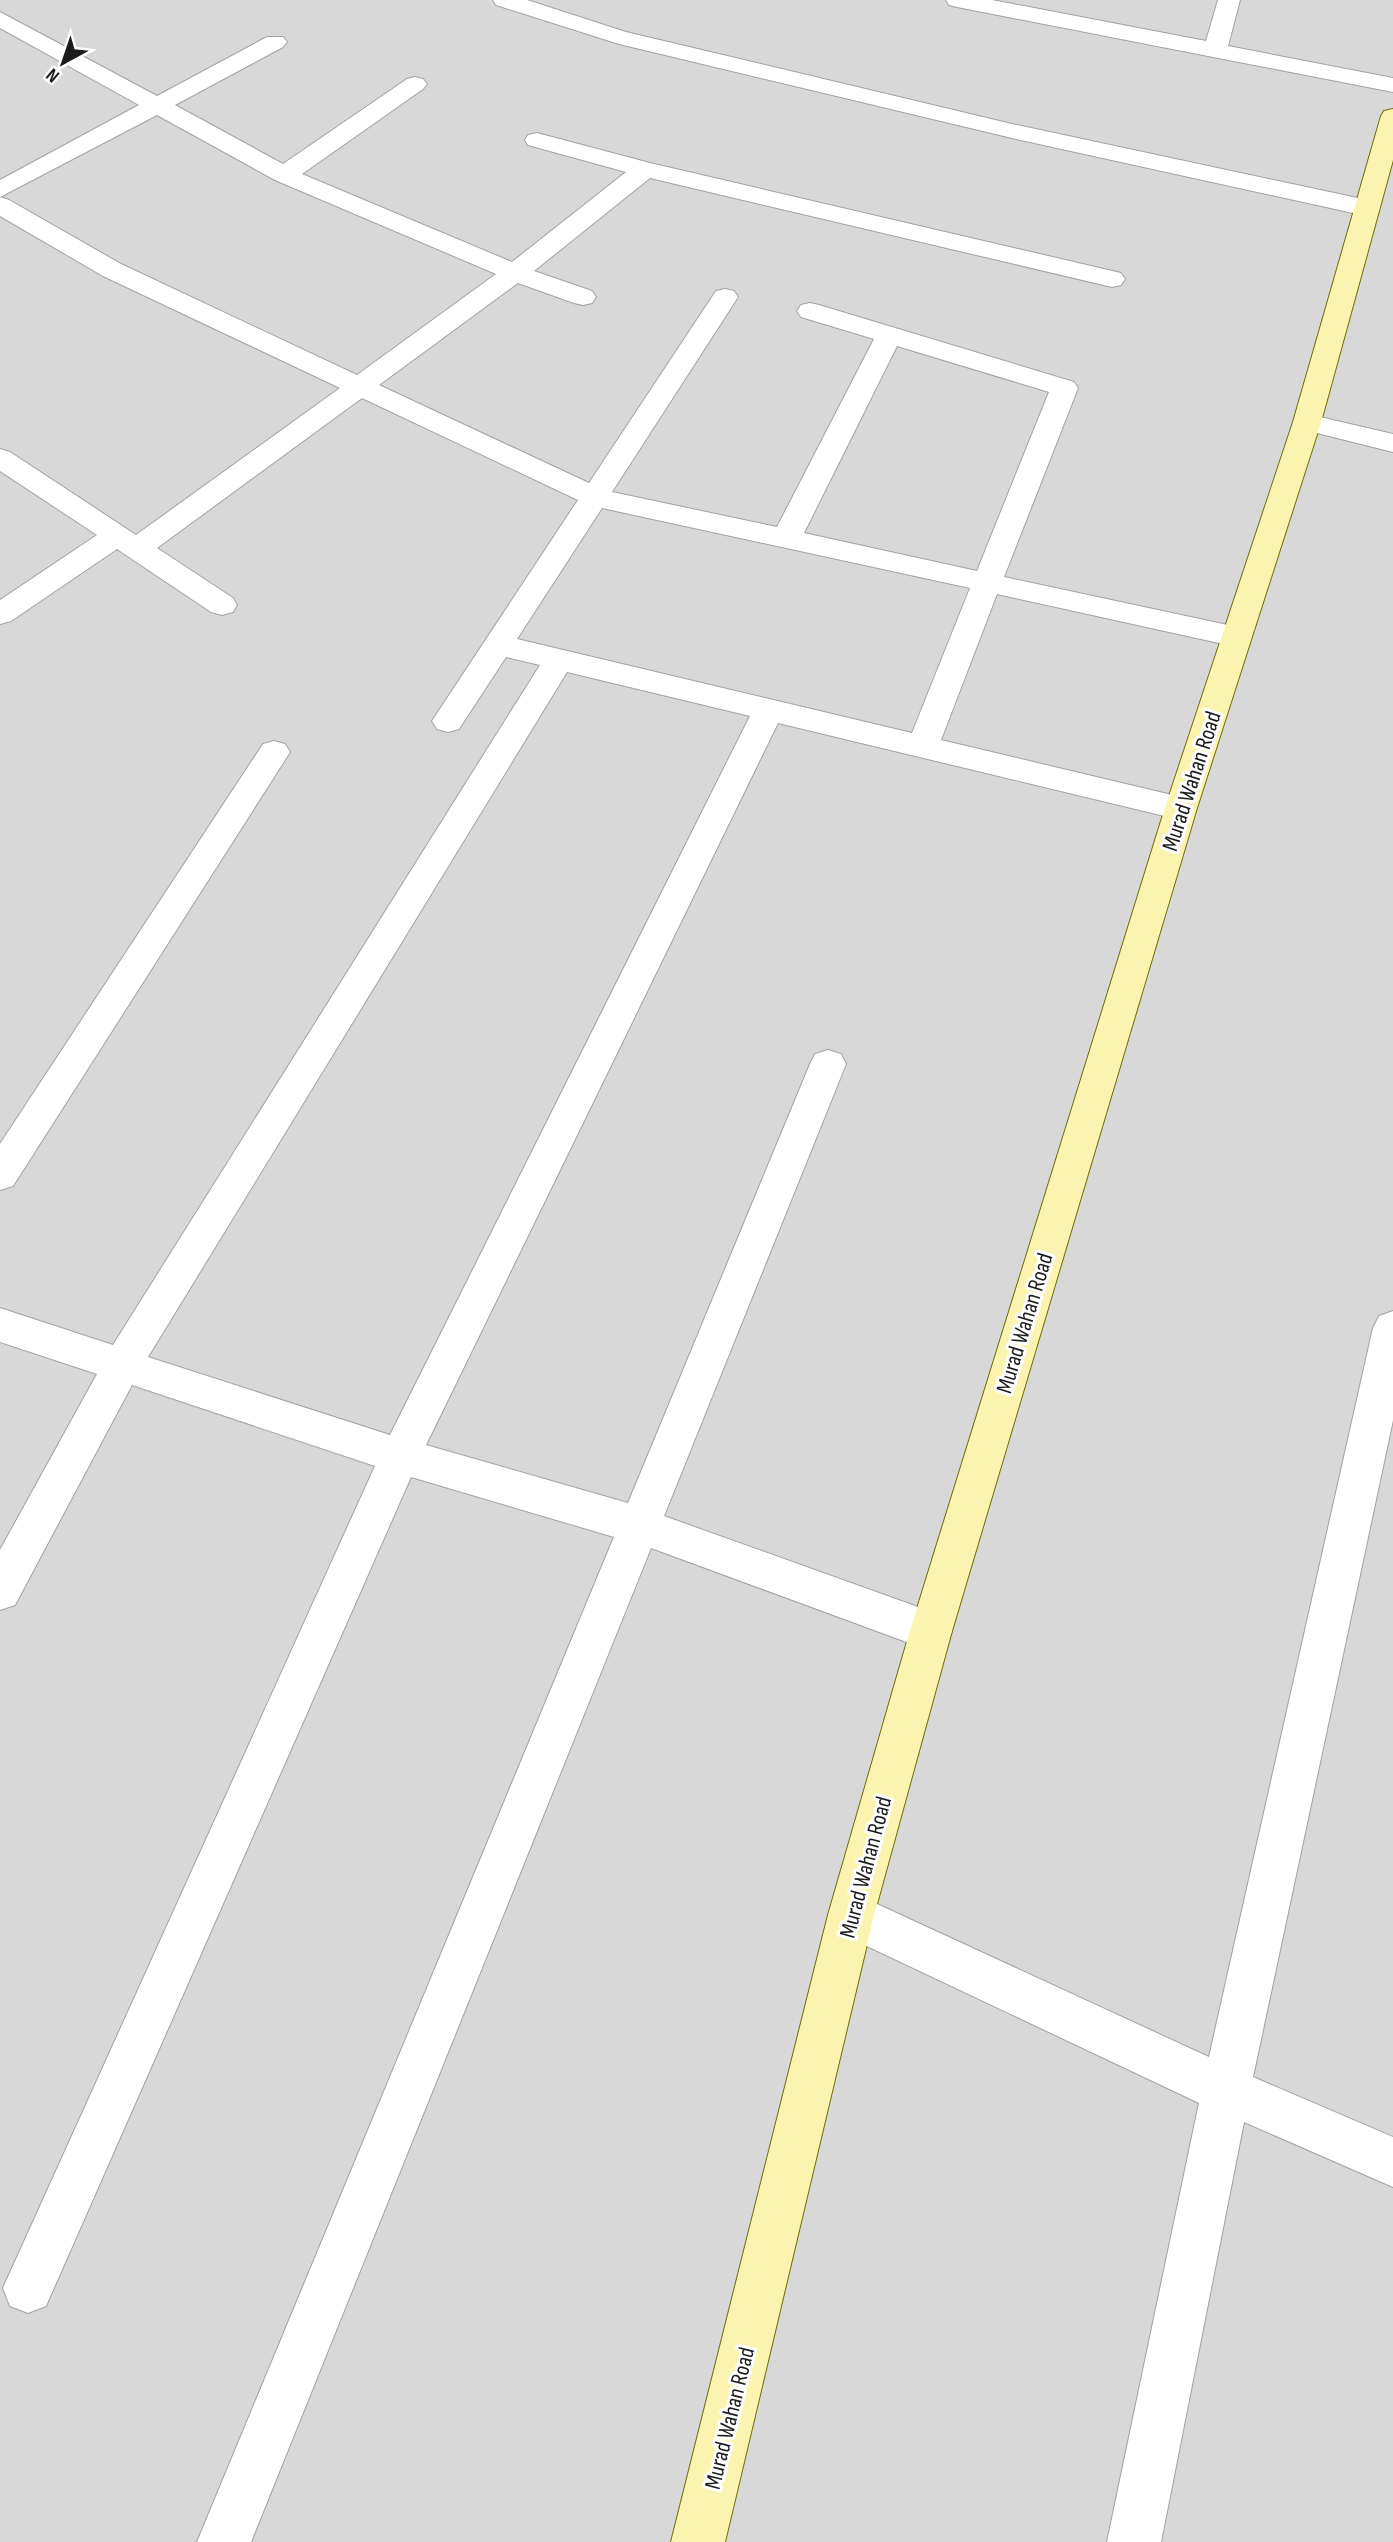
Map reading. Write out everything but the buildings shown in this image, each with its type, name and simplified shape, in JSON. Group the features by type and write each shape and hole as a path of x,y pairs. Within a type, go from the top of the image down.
{"street":[{"path":"504,0 619,37 1012,131 1378,190"},
{"path":"957,0 1393,85"},
{"path":"1215,51 1229,0"},
{"path":"0,19 284,175 515,273 583,297"},
{"path":"0,190 275,42"},
{"path":"284,175 415,84"},
{"name":"Murad Wahan Road","path":"698,2542 851,1915 931,1630 1181,808 1307,422 1378,190 1393,117"},
{"path":"537,140 645,169 1112,279"},
{"path":"0,614 126,542 361,387 515,273 645,169"},
{"path":"0,205 111,270 595,497 1237,637"},
{"path":"448,721 725,297"},
{"path":"810,311 1064,388 922,747"},
{"path":"787,537 889,336"},
{"path":"1307,422 1393,443"},
{"path":"0,458 222,605"},
{"path":"498,645 1181,808"},
{"path":"0,1591 122,1365 558,661"},
{"path":"28,2288 400,1456 768,711"},
{"path":"0,1175 274,752"},
{"path":"224,2542 828,1064"},
{"path":"0,1325 400,1456 638,1525 931,1630"},
{"path":"1134,2542 1226,2091 1393,1328"},
{"path":"851,1915 1226,2091 1393,2162"}],"shaded area":[{"path":"0,0 1393,0 1393,2542 0,2542"}]}
